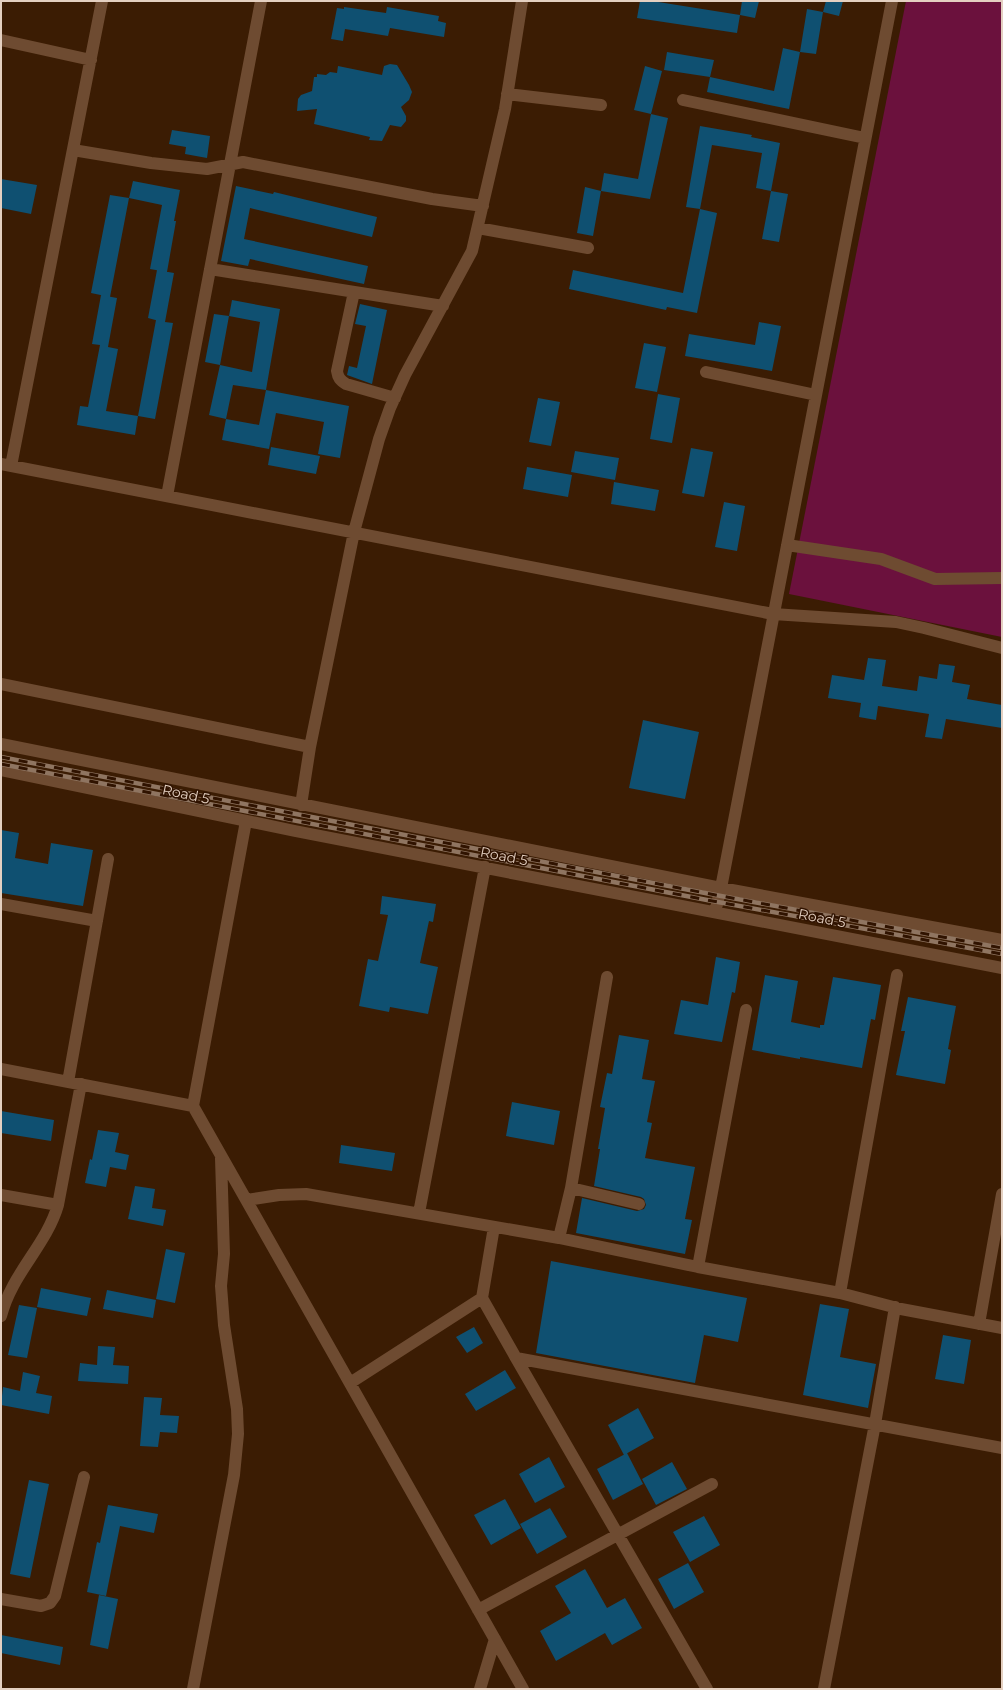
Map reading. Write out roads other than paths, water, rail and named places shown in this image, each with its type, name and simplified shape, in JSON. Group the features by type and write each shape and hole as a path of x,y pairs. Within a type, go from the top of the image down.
{"street":[{"path":"102,1 73,150 6,465 773,614 896,622 1002,648"},
{"path":"167,496 261,1"},
{"path":"301,805 310,747 354,532 379,439 405,375 472,251 507,94 522,1"},
{"path":"715,912 721,888 892,1"},
{"path":"1,40 91,60"},
{"path":"507,94 601,105"},
{"path":"683,100 865,138"},
{"path":"73,150 151,163 207,170 243,162 432,199 483,206"},
{"path":"478,228 588,248"},
{"path":"210,269 443,306"},
{"path":"354,292 337,371 338,376 340,381 346,384 395,398"},
{"path":"706,372 816,395"},
{"path":"787,545 881,559 935,579 1002,578"},
{"path":"1,684 310,747"},
{"name":"Road 5","path":"1,744 721,888 1002,940"},
{"name":"Road 5","path":"1,770 246,822 1002,968"},
{"path":"246,822 193,1106 523,1689"},
{"path":"68,1082 108,859"},
{"path":"419,1213 485,867"},
{"path":"1,904 97,921"},
{"path":"840,1293 897,975"},
{"path":"559,1238 571,1188 608,977"},
{"path":"698,1267 746,1010"},
{"path":"1,1069 193,1106"},
{"path":"1,1316 5,1300 16,1278 47,1233 53,1221 58,1205 81,1084"},
{"path":"193,1689 234,1475 238,1434 237,1409 224,1325 221,1286 224,1254 221,1154"},
{"path":"571,1188 639,1204"},
{"path":"1,1194 58,1205"},
{"path":"247,1200 280,1195 306,1194 419,1213 559,1238 698,1267 840,1293 894,1307 1002,1328"},
{"path":"979,1324 1002,1194"},
{"path":"494,1227 482,1298 707,1689"},
{"path":"350,1383 482,1298"},
{"path":"824,1689 874,1424 894,1307"},
{"path":"516,1358 1002,1448"},
{"path":"1,1599 41,1606 50,1603 55,1596 84,1476"},
{"path":"478,1610 712,1484"},
{"path":"480,1689 495,1640"}],"railway":[{"path":"1,757 705,893 1002,948"},
{"path":"1,764 707,900 1002,954"}]}
